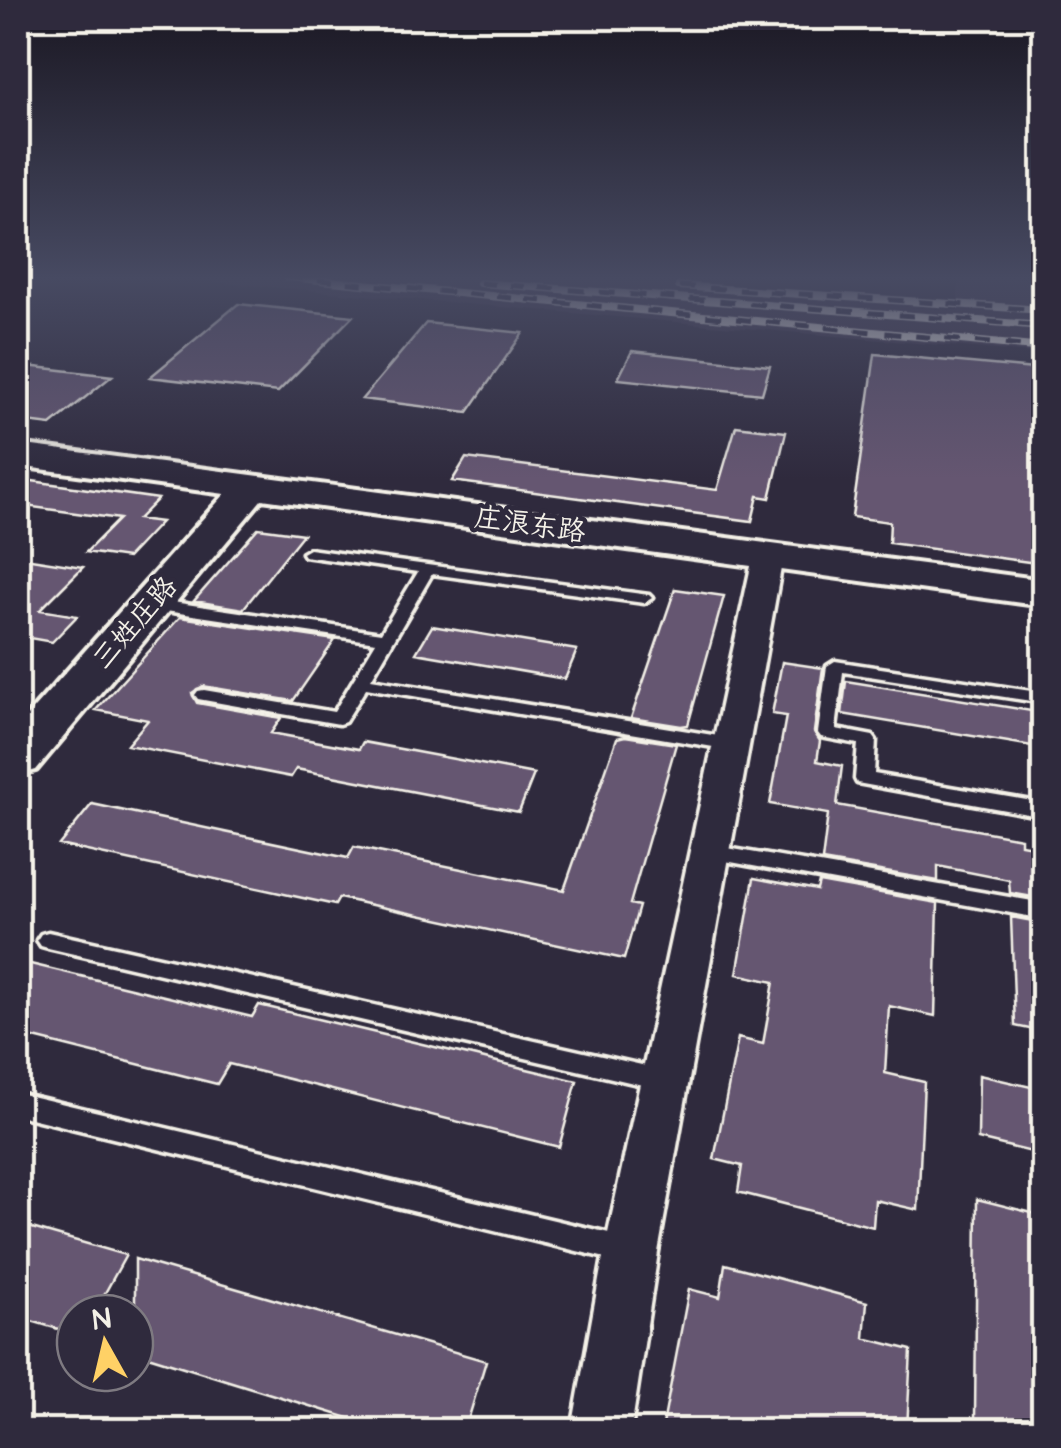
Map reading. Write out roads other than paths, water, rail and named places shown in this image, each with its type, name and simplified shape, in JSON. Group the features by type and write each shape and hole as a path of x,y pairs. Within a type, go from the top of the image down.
{"street":[{"name":"庄浪东路","path":"18,455 1044,593"},
{"name":"三姓庄路","path":"18,758 252,487"},
{"path":"601,1430 631,1252 768,557"}],"lane":[{"path":"309,553 644,598"},
{"path":"204,694 339,718 427,570"},
{"path":"151,604 386,639"},
{"path":"1044,698 835,666 827,733 867,740 864,779 1044,810"},
{"path":"361,682 731,744"},
{"path":"710,852 1044,910"},
{"path":"48,940 665,1080"},
{"path":"18,1104 631,1252"}],"railway":[{"path":"1008,345 1044,348"}]}
